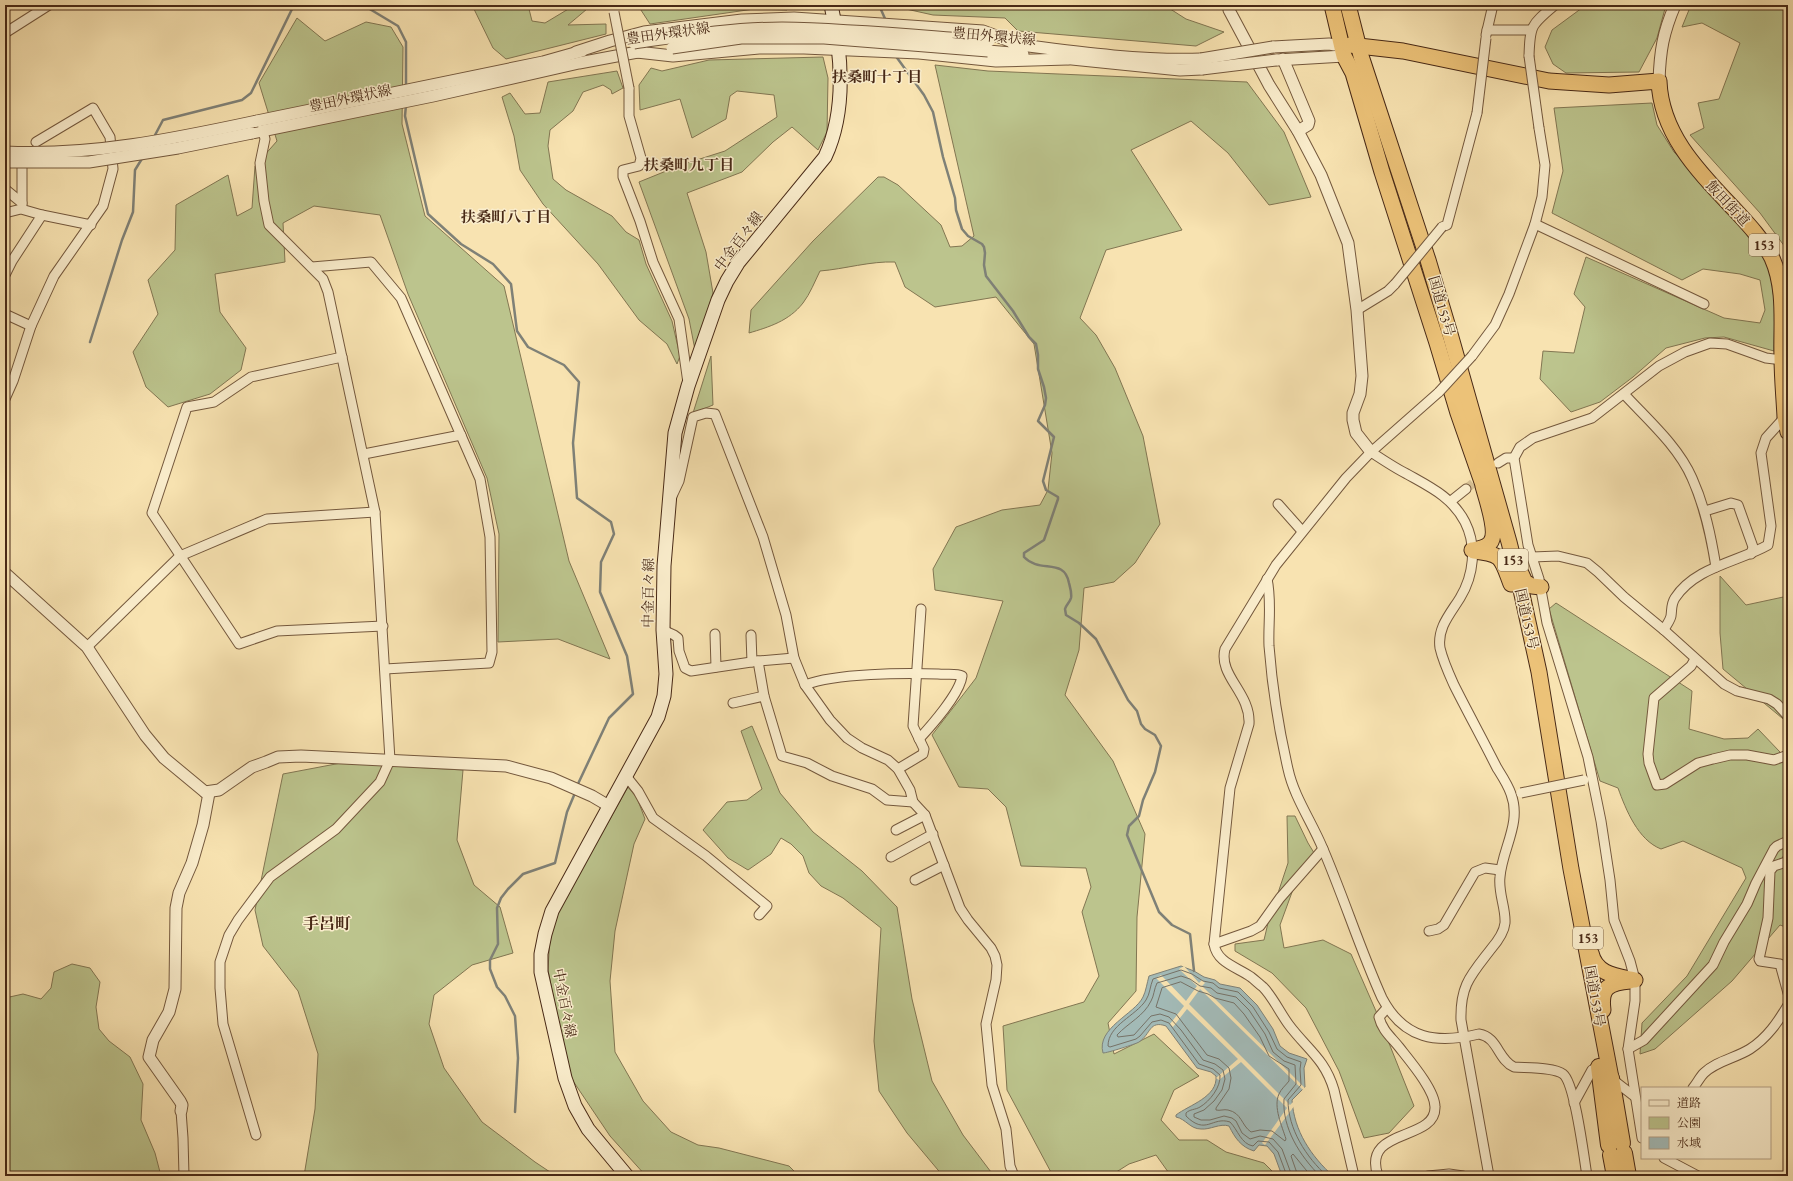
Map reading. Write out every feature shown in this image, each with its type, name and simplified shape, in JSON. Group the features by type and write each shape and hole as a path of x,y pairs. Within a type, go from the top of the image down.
{"highway":[{"name":"国道153号","path":"1332,5 1343,51 1353,73 1382,172 1458,412 1482,482 1513,590 1539,714 1599,1067"},
{"name":"国道153号","path":"1348,5 1360,50 1428,260 1509,542 1539,672 1572,869 1611,1078"},
{"path":"1343,51 1360,50 1554,90 1602,92 1659,85"},
{"name":"飯田街道","path":"1659,85 1670,129 1680,147 1704,177 1751,227 1765,246 1772,259 1780,288 1785,417 1788,432"},
{"path":"1472,550 1488,545 1491,542 1494,533 1482,482"},
{"name":"153","path":"1509,542 1524,582 1532,586 1541,587"},
{"path":"1472,550 1491,552 1499,557 1513,590"},
{"name":"153","path":"1572,869 1595,964 1604,972 1635,980"},
{"path":"1614,1176 1617,1149 1602,997 1606,988 1610,985 1635,980"},
{"path":"1599,1067 1617,1149 1628,1176"}],"main road":[{"name":"中金百々線","path":"627,1176 588,1129 575,1106 565,1078 541,972 541,954 552,911 658,717 664,696 666,674 663,630 664,566 675,433 688,386 718,300 727,281 738,263 825,157 834,138 839,111 839,49 831,5"}],"street":[{"path":"5,33 50,5"},
{"path":"1354,1176 1334,1090 1330,1076 1324,1066 1290,1026 1264,988 1251,977 1237,970 1220,958 1215,952 1214,944 1230,788 1249,724 1250,715 1246,702 1224,666 1225,649 1276,565 1346,478 1371,452 1439,392 1472,356 1495,325 1509,294 1542,197 1545,165 1529,56 1530,30 1536,22 1555,5"},
{"name":"飯田街道","path":"1659,85 1660,51 1667,24 1675,5"},
{"path":"1226,8 1269,85 1298,131 1321,175 1348,243 1357,310 1362,376 1360,394 1353,413 1356,433 1371,452 1396,468 1427,484 1450,501 1466,523 1472,550 1469,579 1460,598 1441,628 1440,647 1446,668 1459,695 1511,794 1515,813 1513,827 1503,856 1499,880 1505,911 1504,926 1497,942 1469,977 1462,992 1461,1020 1489,1176"},
{"path":"1357,310 1388,291 1442,227 1447,225 1477,113 1486,34 1492,10"},
{"path":"614,12 629,88 629,116 641,158 639,166 623,170 623,177 640,221 653,262 679,319 688,386"},
{"path":"576,52 644,32 742,20 794,18 984,31 1020,45"},
{"name":"豊田外環状線","path":"5,152 58,153 100,150 260,126 635,47 717,32 783,28 868,32 988,46 1068,58 1180,70 1273,47 1329,44 1343,51"},
{"path":"1486,34 1530,30"},
{"name":"豊田外環状線","path":"508,74 576,52 635,47 672,48 741,38 824,38 988,46 1020,45 1180,60 1202,64 1280,59 1343,51"},
{"path":"635,47 674,56 760,48 920,52 996,61 1068,58"},
{"path":"1280,59 1309,121 1308,125 1298,131"},
{"path":"5,399 31,326 54,276 103,206 113,169 110,137 93,108 36,142"},
{"path":"256,1135 223,1024 221,1011 220,962 229,936 238,920 270,877 336,829 380,782 390,760 375,512 364,454 328,292 323,279 312,266 269,225 264,201 260,163 265,139 260,126"},
{"name":"豊田外環状線","path":"5,162 89,162 104,160 178,148 252,133 260,126"},
{"path":"22,163 22,206"},
{"path":"5,189 22,206 42,215 91,225"},
{"path":"5,213 22,206"},
{"path":"5,275 12,260 42,215"},
{"path":"1534,224 1704,304"},
{"path":"312,266 371,262 394,288 401,298 480,479 490,537 492,652 489,663 385,669"},
{"path":"5,314 31,326"},
{"path":"1641,1127 1639,1106 1634,1096 1628,1049 1635,1001 1635,980 1630,961 1614,920 1610,880 1588,779 1588,757 1547,622 1541,587 1524,529 1514,458 1520,446 1529,440 1592,418 1659,366 1685,352 1710,343 1727,344 1766,358 1782,360"},
{"path":"342,357 251,377 214,402 187,407 152,513 239,644 277,631 383,626"},
{"path":"1624,394 1667,441 1692,477 1705,511 1716,567"},
{"path":"669,502 679,481 693,417 706,413 715,414 763,537 786,615 794,658 805,686 822,711 847,738 862,748 888,760 898,769 910,790 913,802 925,815 960,908 991,948 995,956 997,965 996,980 986,1024 992,1085 1006,1129 1010,1166 1014,1176"},
{"path":"1664,630 1670,620 1671,605 1680,592 1692,580 1716,567 1751,554 1768,545 1771,526 1761,453 1766,438 1785,417"},
{"path":"364,454 461,435"},
{"path":"1498,463 1506,458 1514,458"},
{"path":"1450,501 1466,489"},
{"path":"1705,511 1731,503 1738,505 1753,547 1751,554"},
{"path":"1278,504 1302,531"},
{"path":"87,647 180,556 268,519 375,512"},
{"path":"1532,556 1558,556 1587,563 1724,684 1737,691 1769,699 1778,704 1788,716"},
{"path":"5,573 87,647 145,735 164,758 205,792 209,793 203,825 192,863 179,894 176,908 175,989 169,1012 153,1040 149,1056 182,1105 184,1176"},
{"path":"1267,580 1270,592 1268,610 1272,676 1288,770 1300,803 1323,850 1387,1008 1391,1015 1403,1026 1422,1036 1440,1040 1464,1038 1479,1034 1489,1037 1506,1062 1514,1067 1553,1071 1563,1074 1569,1082 1574,1103 1587,1176"},
{"path":"898,769 923,754 924,749 912,726 921,609"},
{"path":"663,630 678,638 679,651 685,668 691,671 755,661 794,658"},
{"path":"715,634 716,667"},
{"path":"751,635 755,661 782,756 806,763 832,776 872,789 887,800 913,802"},
{"path":"1695,659 1690,666 1654,698 1648,754 1649,763 1657,785 1665,784 1698,763 1730,755 1747,755 1774,760 1788,755"},
{"path":"805,686 848,677 917,674 962,676 960,684 948,702 919,739"},
{"path":"734,703 764,696"},
{"path":"205,792 219,790 252,767 278,757 301,756 506,766 551,778 592,796 609,806"},
{"path":"626,776 638,790 653,818 706,856 767,906 759,915"},
{"path":"1511,794 1588,779"},
{"path":"896,830 925,815"},
{"path":"891,857 933,834"},
{"path":"1628,1049 1644,1040 1714,964 1724,942 1747,904 1772,852 1776,846 1788,841"},
{"path":"1214,944 1251,931 1260,926 1280,898 1323,850"},
{"path":"1788,858 1786,862 1774,866 1768,875 1768,918 1759,959 1760,961 1780,964 1788,993"},
{"path":"914,880 944,865"},
{"path":"1429,931 1438,929 1444,925 1475,872 1485,868 1500,870"},
{"path":"1694,1087 1705,1072 1760,1042 1774,1027 1788,1005"},
{"path":"1378,1176 1375,1164 1378,1154 1382,1148 1390,1141 1426,1126 1433,1117 1436,1107 1434,1098 1423,1079 1382,1028 1379,1017 1387,1008"},
{"path":"1574,1103 1592,1070 1599,1067"},
{"path":"1611,1078 1634,1096"},
{"path":"1666,1159 1698,1176"},
{"path":"1428,1176 1449,1174 1463,1176"}],"green space":[{"path":"472,5 528,5 532,21 545,23 575,5 586,5 587,9 568,25 606,24 606,34 506,59 493,48"},
{"path":"644,5 791,5 787,10 754,9 650,24 639,7"},
{"path":"896,5 1164,5 1186,19 1224,32 1196,46 1018,31 1005,18 933,15 897,7"},
{"path":"1586,5 1666,5 1657,38 1639,72 1566,73 1553,64 1545,47 1552,30"},
{"path":"1691,5 1788,5 1788,251 1760,213 1690,135 1704,128 1698,103 1719,99 1740,43 1702,23 1682,27"},
{"path":"297,18 325,41 366,22 391,27 403,47 402,124 425,216 504,286 569,561 610,659 558,639 498,642 499,534 487,478 408,294 380,215 314,206 283,223 285,262 215,274 220,312 246,348 241,370 210,394 168,407 146,387 133,352 158,314 148,280 175,250 176,205 228,175 237,216 252,208 255,166 277,141 259,83"},
{"path":"823,57 828,78 827,132 818,150 792,127 773,142 742,172 687,193 706,252 713,293 696,355 689,319 639,182 681,165 725,151 777,117 774,95 737,91 730,96 726,119 692,138 680,99 640,110 639,85 651,68 662,71 709,60"},
{"path":"935,65 988,71 1247,82 1284,132 1311,197 1269,205 1228,153 1191,121 1131,150 1182,230 1106,250 1080,318 1096,335 1115,368 1143,436 1160,524 1135,563 1114,582 1084,588 1079,650 1065,695 1113,761 1145,834 1137,917 1136,991 1108,1023 1114,1054 1154,1034 1199,1076 1174,1090 1161,1120 1179,1140 1207,1140 1226,1152 1264,1163 1277,1176 1171,1176 1156,1155 1129,1164 1110,1176 1053,1176 1007,1090 1003,1026 1084,1002 1099,976 1082,912 1091,887 1086,868 1021,866 1006,807 988,789 959,787 932,735 976,678 1003,601 935,590 933,569 956,527 1002,510 1040,505 1048,490 1052,453 1034,344 996,297 935,307 905,287 895,262 876,263 820,271 808,296 797,309 785,319 749,333 751,310 813,241 878,177 884,177 898,185 941,225 950,247 962,246 974,236"},
{"path":"617,71 623,88 612,94 611,90 603,85 583,92 573,111 550,130 548,146 553,179 566,190 612,216 626,232 639,240 646,264 672,321 680,356 677,364 667,344 639,320 598,264 543,204 520,170 514,136 502,97 510,93 525,114 540,113 548,82"},
{"path":"1652,103 1657,125 1674,152 1753,235 1769,263 1775,306 1774,351 1724,337 1705,338 1666,348 1633,377 1600,402 1571,412 1540,379 1543,351 1574,353 1585,307 1574,294 1586,257 1724,318 1760,323 1765,310 1760,280 1740,274 1703,269 1682,280 1552,213 1563,171 1554,108"},
{"path":"711,356 713,405 693,413"},
{"path":"1720,576 1746,605 1788,596 1788,723 1723,669 1720,633"},
{"path":"1556,603 1692,691 1689,729 1724,739 1748,738 1758,729 1780,752 1783,762 1788,762 1788,928 1780,925 1732,981 1655,1049 1640,1054 1642,1023 1687,976 1746,878 1742,868 1683,841 1661,849 1653,845 1639,832 1629,815 1618,788 1600,781 1549,609"},
{"path":"752,726 780,793 813,832 862,871 897,907 912,999 932,1081 963,1135 994,1176 943,1176 907,1133 879,1091 874,1041 881,928 843,898 821,886 809,873 803,856 791,844 781,838 771,854 748,870 728,858 703,830 727,802 747,800 762,789 741,731"},
{"path":"341,763 463,770 457,840 474,885 500,907 513,953 472,965 434,995 429,1024 444,1068 482,1122 556,1176 304,1176 315,1109 318,1054 298,991 263,946 255,910 283,774"},
{"path":"628,787 637,798 645,819 634,844 615,931 610,981 615,1052 643,1101 671,1132 698,1145 719,1148 789,1166 799,1176 646,1176 610,1136 569,1075 548,970 550,936 557,913"},
{"path":"1287,816 1295,816 1308,843 1319,861 1295,884 1280,925 1284,948 1323,940 1351,954 1379,1018 1414,1106 1389,1133 1364,1138 1339,1071 1306,1008 1272,973 1235,951 1235,944 1264,940 1268,923 1288,863"},
{"path":"72,964 90,968 100,982 96,1007 99,1029 109,1041 130,1057 143,1084 141,1120 155,1153 161,1176 5,1176 5,998 23,994 41,999 51,988 54,972"}],"water":[{"path":"1181,966 1204,977 1215,980 1220,984 1240,988 1257,1005 1273,1029 1280,1046 1289,1053 1307,1059 1304,1068 1305,1087 1292,1100 1293,1111 1305,1142 1318,1160 1333,1176 1285,1176 1281,1173 1274,1154 1267,1146 1259,1145 1254,1151 1245,1147 1239,1142 1229,1126 1222,1125 1197,1129 1176,1117 1176,1115 1208,1095 1215,1083 1216,1076 1211,1072 1197,1068 1166,1026 1153,1026 1139,1042 1103,1053 1102,1044 1105,1036 1117,1022 1139,1003 1144,995 1149,976"}],"pier":[{"path":"1184,966 1199,983 1202,980 1205,983 1202,986 1306,1089 1304,1091 1200,989 1189,1004 1290,1105 1294,1101 1295,1105 1265,1145 1262,1143 1287,1108 1241,1062 1219,1080 1216,1078 1238,1059 1187,1009 1173,1027 1170,1024 1184,1006 1156,978 1161,975 1186,1001 1197,986 1179,969"}],"waterway":[{"path":"154,137 163,120 242,100 251,93 294,5"},
{"path":"363,5 398,26 406,42 406,88"},
{"path":"879,5 886,21"},
{"path":"895,55 924,95 933,112 943,157 955,198 956,210 962,229 968,236 982,244 984,247 984,265 986,276 1013,311 1029,337 1036,344 1038,369 1046,398 1045,405 1038,421 1054,437 1043,481 1046,490 1058,497 1058,499 1044,540 1024,553 1024,557 1037,565 1062,570 1066,575 1071,596 1065,609 1066,615 1079,623 1096,639 1128,700 1137,711 1141,724 1145,729 1155,735 1161,746 1155,772 1143,800 1139,816 1129,826 1127,835 1159,912 1172,925 1190,934 1194,971"},
{"path":"406,105 405,116 428,214 461,244 493,264 511,284 517,331 528,347 564,365 579,382 573,443 577,498 611,522 614,534 601,562 600,592 627,656 633,694 609,718 577,786"},
{"path":"90,342 122,240 133,212 135,170 143,157"},
{"path":"515,1112 518,1058 515,1016 505,996 497,987 490,969 490,960 498,944 497,908 501,898 523,874 555,863 567,812 575,793"}],"tunnel":[{"path":"1466,489 1483,475"}],"district":[{"name":"扶桑町十丁目","path":"877,76"},
{"name":"扶桑町九丁目","path":"689,164"},
{"name":"扶桑町八丁目","path":"506,216"},
{"name":"手呂町","path":"327,923"}]}
